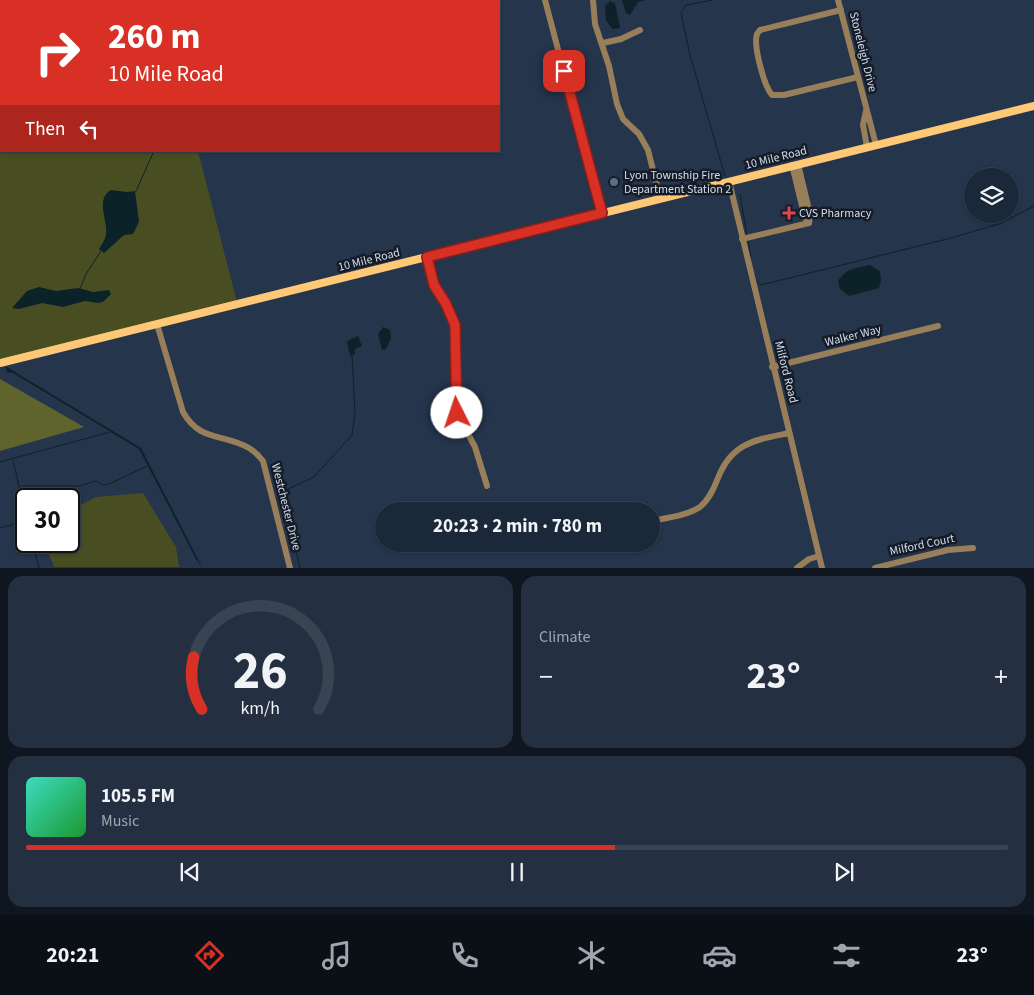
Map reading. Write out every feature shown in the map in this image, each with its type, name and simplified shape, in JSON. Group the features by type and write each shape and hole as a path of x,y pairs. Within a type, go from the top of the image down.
{"main road":[{"name":"10 Mile Road","path":"0,363 1034,106"}],"street":[{"path":"545,0 602,213"},
{"path":"593,0 595,24 603,43 620,111 623,119 639,134 648,150 660,198"},
{"name":"Stoneleigh Drive","path":"838,0 876,145"},
{"path":"841,10 760,30 757,34 756,43 767,86 772,95 784,95 858,77"},
{"path":"603,43 621,39 640,30"},
{"name":"Stoneleigh Drive","path":"866,110 863,125 867,147"},
{"path":"742,239 809,222 810,214 795,164"},
{"name":"Milford Road","path":"728,181 822,568"},
{"path":"427,257 434,285 446,304 455,325 457,413 475,447 487,486"},
{"name":"Westchester Drive","path":"157,324 183,412 189,424 202,434 237,442 251,448 263,461 290,568"},
{"name":"Walker Way","path":"772,366 938,326"},
{"path":"660,519 687,512 706,502 729,456 736,449 752,441 789,432"},
{"name":"Milford Court","path":"875,568 948,550 973,548"},
{"path":"797,568 809,559 819,556"}],"green space":[{"path":"0,152 198,152 237,302 0,360"},
{"path":"0,379 84,427 0,451"},
{"path":"143,493 176,547 179,567 54,567 49,553 80,553 80,505 96,497"}],"shaded area":[{"path":"622,0 646,0 638,2 630,15 626,13"},
{"path":"610,1 615,3 620,28 612,29 606,20 605,6"},
{"path":"111,190 135,191 139,222 133,234 124,235 104,253 99,249 106,234 103,204 106,194"},
{"path":"870,265 880,271 881,281 879,288 849,296 840,289 838,281 844,273"},
{"path":"39,287 56,291 78,288 93,292 109,290 111,294 103,302 98,303 85,301 63,307 42,303 19,309 12,308 27,291"},
{"path":"383,327 390,330 391,339 386,349 382,350 378,334"},
{"path":"358,336 362,346 355,349 355,354 350,356 347,341"},
{"path":"5,366 141,448 202,567 196,559 139,449 13,373 7,372"}],"waterway":[{"path":"712,0 686,5 681,13 690,55 725,176"},
{"path":"136,191 154,152"},
{"path":"740,194 747,236"},
{"path":"756,281 761,285 951,238 999,224 1034,206"},
{"path":"748,240 751,258"},
{"path":"80,289 86,274 101,251"},
{"path":"300,568 282,492 314,477 352,435 355,413 352,356"},
{"path":"0,462 110,432"},
{"path":"13,460 20,488"},
{"path":"21,488 24,486 79,486 96,481 103,485 109,484 147,466"},
{"path":"0,528 15,524"},
{"path":"35,553 39,568"}],"place":[{"name":"Lyon Township Fire Department Station 2","path":"614,182"},
{"name":"CVS Pharmacy","path":"789,213"}],"route":[{"path":"457,413 455,380 457,342 455,325 446,304 434,285 427,257 602,213 564,71"}]}
